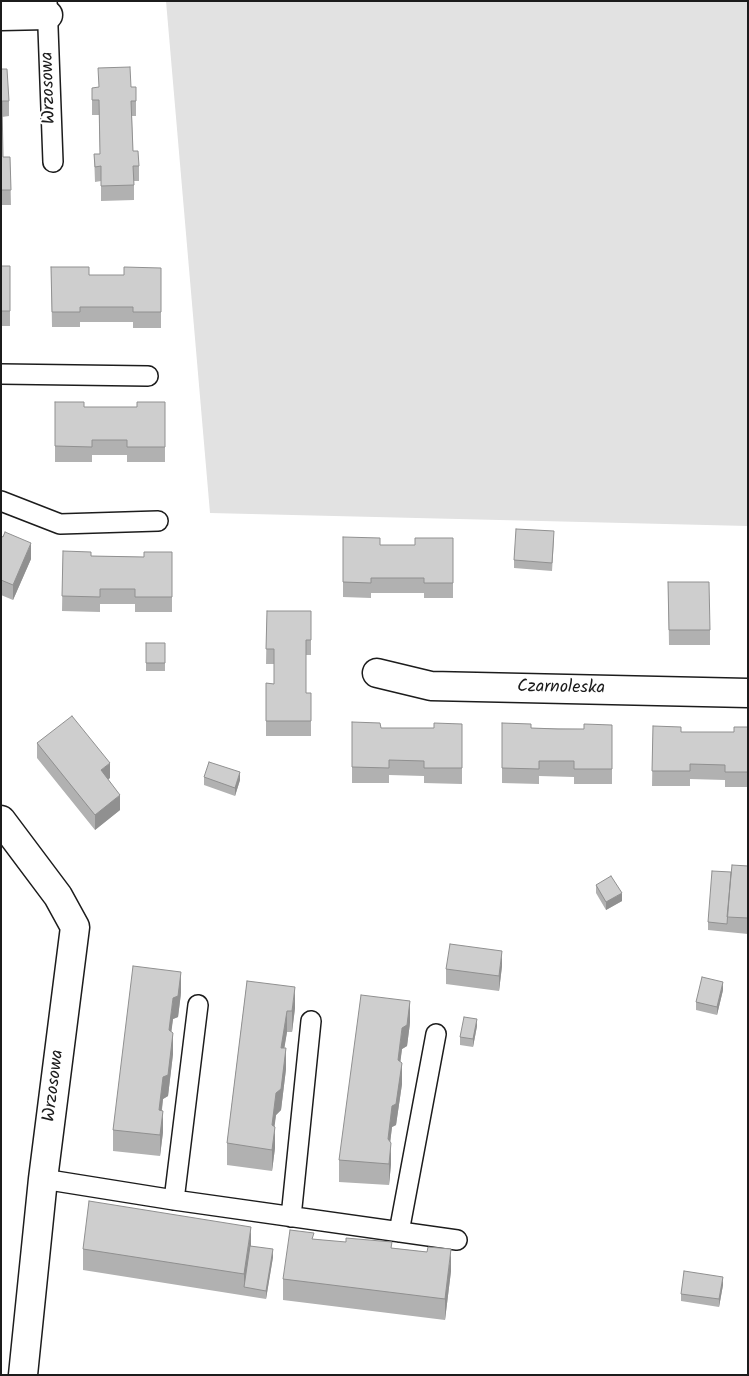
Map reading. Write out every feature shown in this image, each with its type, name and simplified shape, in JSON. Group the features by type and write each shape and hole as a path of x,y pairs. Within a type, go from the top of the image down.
{"street":[{"name":"Wrzosowa","path":"1,16 47,8"},
{"name":"Czarnoleska","path":"377,672 431,686 748,693"},
{"name":"Wrzosowa","path":"1,820 58,896 75,927 43,1179 23,1375"}],"lane":[{"name":"Wrzosowa","path":"47,8 53,162"},
{"path":"1,374 148,376"},
{"path":"1,501 60,524 158,521"},
{"path":"174,1200 198,1005"},
{"path":"291,1217 311,1021"},
{"path":"399,1232 436,1034"},
{"path":"43,1179 174,1200 457,1240"}],"shaded area":[{"path":"166,1 748,1 748,526 210,513"}],"building":[{"path":"130,67 131,87 136,87 136,101 131,101 133,151 138,151 139,166 133,166 134,185 101,186 101,166 95,167 94,154 100,154 99,100 92,100 92,88 99,87 98,68"},
{"path":"1,69 7,69 9,101 2,101 3,157 10,157 11,190 1,190"},
{"path":"1,266 10,266 10,311 1,311"},
{"path":"51,267 89,267 89,275 124,275 124,267 161,268 161,312 133,312 133,307 80,307 80,312 52,312"},
{"path":"55,402 84,402 84,407 137,407 137,402 165,402 165,447 127,447 127,440 92,440 92,447 55,446"},
{"path":"516,529 554,531 552,563 514,560"},
{"path":"5,532 31,543 13,585 1,580 1,536 3,537"},
{"path":"343,537 380,538 380,545 415,545 415,538 453,538 453,583 424,583 424,578 371,578 371,583 343,582"},
{"path":"63,551 91,552 91,556 144,557 144,552 172,552 172,597 135,597 135,589 100,589 100,597 62,596"},
{"path":"668,582 709,582 710,630 669,630"},
{"path":"267,611 311,611 311,640 306,640 306,693 311,693 311,721 266,721 266,683 274,684 274,649 266,649"},
{"path":"146,643 165,643 165,663 146,663"},
{"path":"72,716 110,763 101,770 120,795 95,815 37,743"},
{"path":"352,722 380,723 381,728 434,728 434,723 462,724 462,768 424,768 424,761 389,760 389,768 352,767"},
{"path":"502,723 531,724 531,728 558,729 584,729 584,724 612,725 612,769 574,769 574,761 539,761 539,769 502,768"},
{"path":"653,726 681,727 681,732 734,732 734,727 748,727 748,772 725,772 725,765 690,764 690,771 652,771"},
{"path":"209,762 240,772 235,788 204,777"},
{"path":"732,865 748,866 748,918 727,917"},
{"path":"712,871 731,872 727,924 708,922"},
{"path":"611,876 622,893 606,902 596,885"},
{"path":"450,944 502,951 499,976 446,969"},
{"path":"133,966 181,972 178,996 173,998 169,1030 173,1033 168,1075 163,1077 159,1110 163,1111 160,1135 113,1130"},
{"path":"702,977 723,982 717,1007 696,1002"},
{"path":"247,981 295,987 292,1011 287,1011 281,1048 286,1048 281,1089 276,1093 272,1125 275,1127 272,1150 227,1143"},
{"path":"361,995 410,1001 407,1025 402,1028 398,1060 402,1063 396,1104 392,1106 388,1139 391,1143 389,1164 339,1160"},
{"path":"464,1017 477,1019 473,1039 460,1037"},
{"path":"89,1201 251,1227 244,1274 83,1249"},
{"path":"290,1230 314,1233 312,1239 346,1242 346,1238 392,1242 391,1248 427,1252 428,1247 451,1249 445,1299 283,1279"},
{"path":"250,1246 273,1249 266,1291 244,1287"},
{"path":"684,1271 723,1277 719,1299 681,1294"}]}
